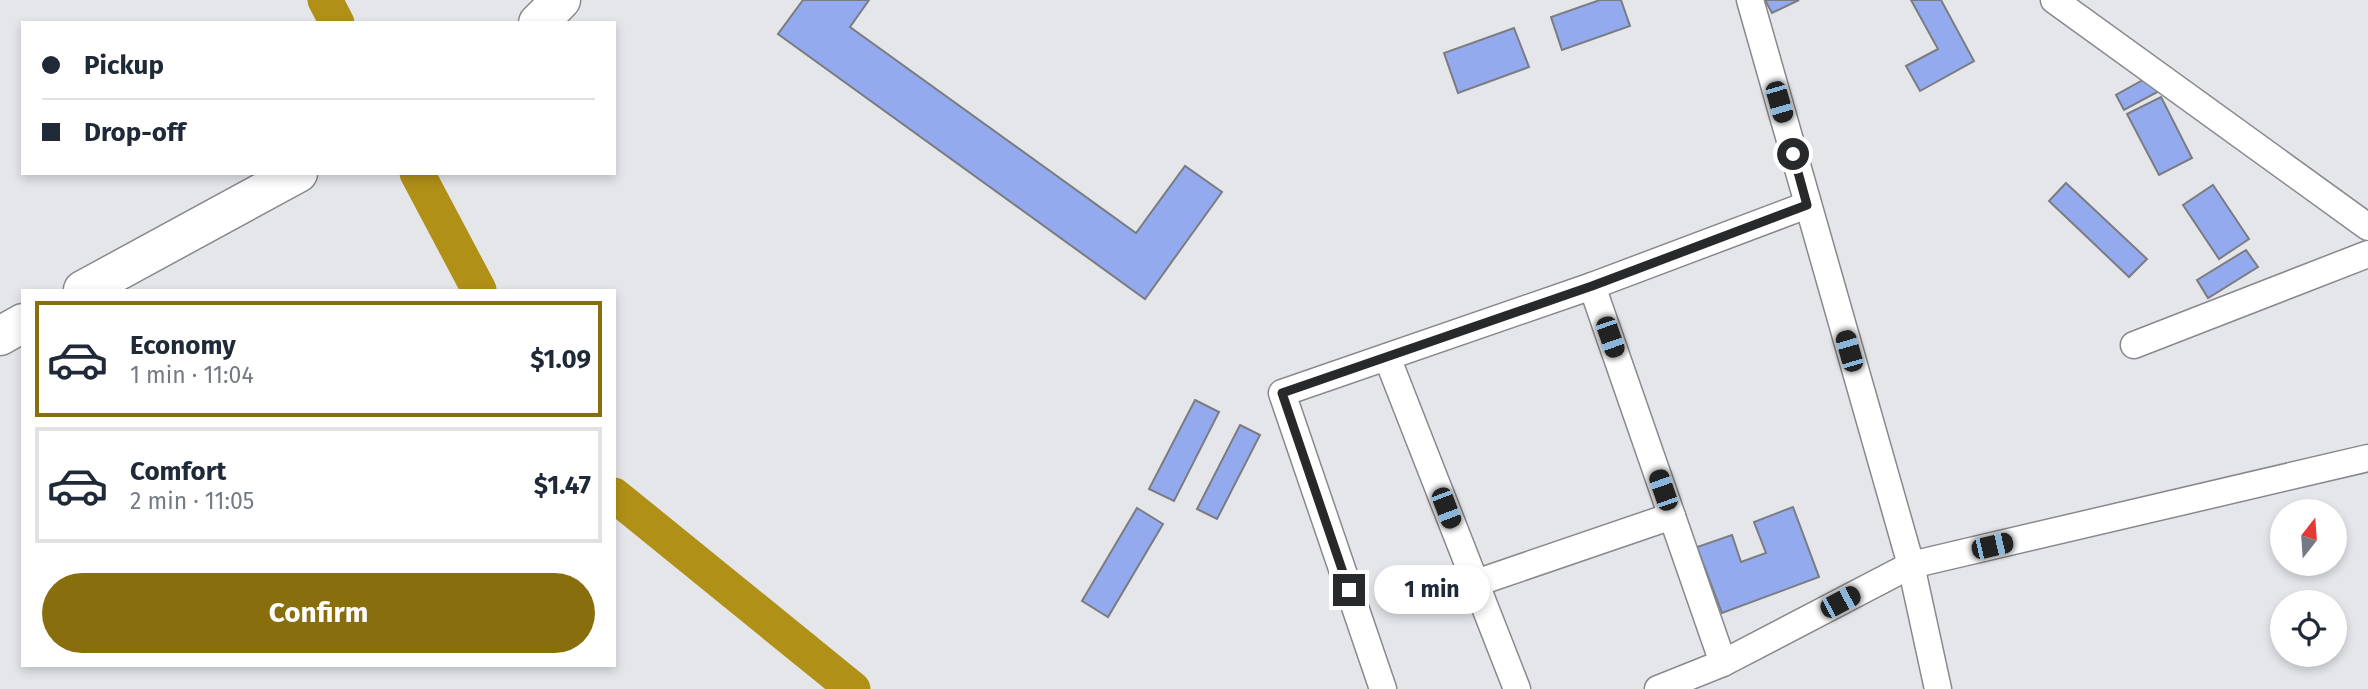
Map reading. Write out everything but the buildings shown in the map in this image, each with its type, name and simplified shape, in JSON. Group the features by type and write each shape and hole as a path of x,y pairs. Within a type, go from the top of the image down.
{"main road":[{"path":"540,21 561,0"},
{"path":"85,289 294,175"},
{"path":"0,336 21,324"}],"street":[{"path":"1750,0 1911,565 1938,689"},
{"path":"2054,0 2368,228"},
{"path":"1383,689 1282,393 1592,286 1807,205"},
{"path":"2134,345 2368,254"},
{"path":"1592,286 1723,663"},
{"path":"1387,357 1517,689"},
{"path":"1658,689 1723,663 1911,565 2368,458"},
{"path":"1476,583 1672,516"}],"waterway":[{"path":"325,0 336,21"},
{"path":"418,175 478,289"},
{"path":"616,497 853,689"}],"route":[{"path":"1349,590 1282,393 1592,286 1807,205 1793,154"}]}
